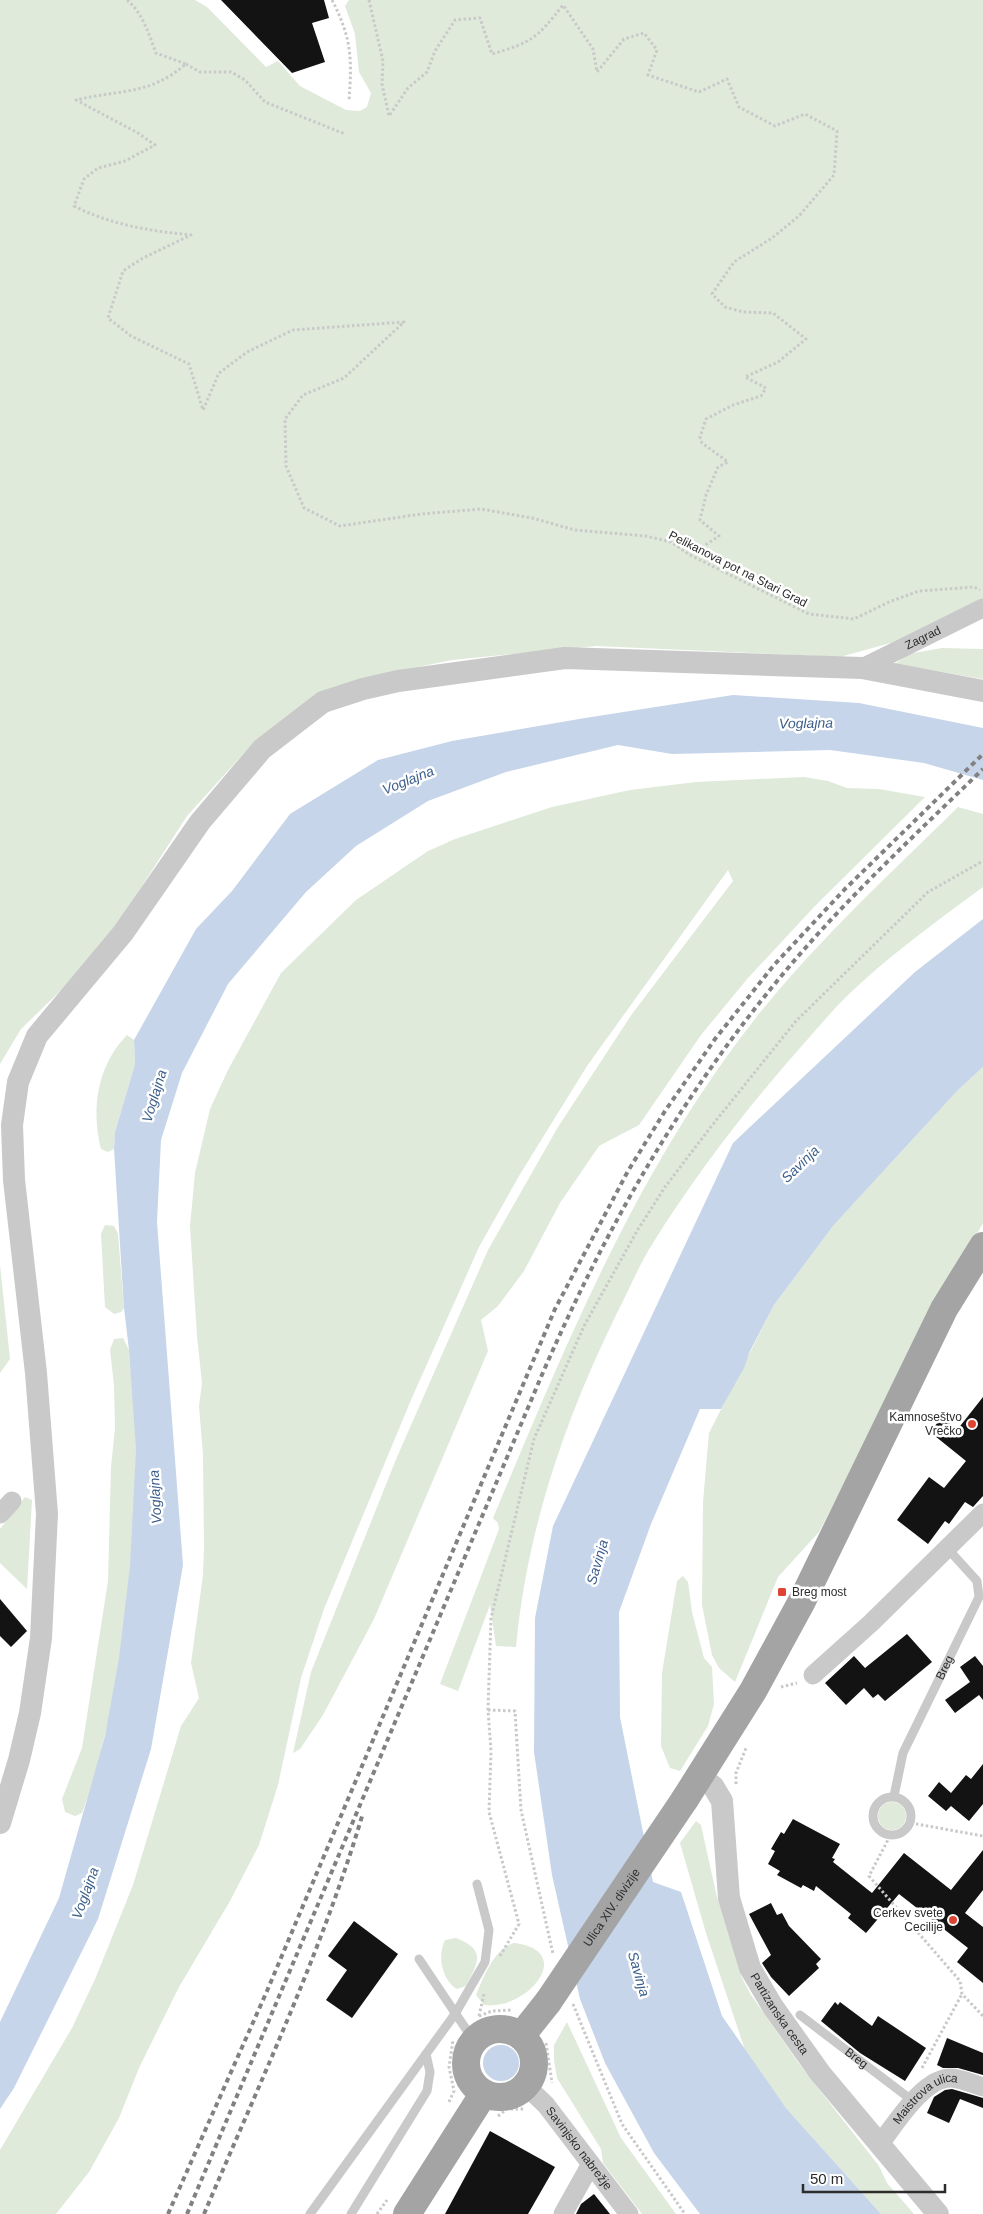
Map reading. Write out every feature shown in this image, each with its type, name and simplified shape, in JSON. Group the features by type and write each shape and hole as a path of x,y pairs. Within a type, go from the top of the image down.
{"main road":[{"name":"Ulica XIV. divizije","path":"534,2036 548,2002 693,1788 753,1691 798,1609 944,1309 983,1246"},
{"path":"473,2028 512,2031 534,2036 529,2044 534,2060 532,2077 519,2092 502,2097 484,2093 473,2083 467,2069 473,2028"},
{"path":"399,2204 484,2093"}],"street":[{"name":"Zagrad","path":"862,668 983,608"},
{"path":"0,1823 20,1760 30,1713 41,1638 46,1514 36,1373 14,1180 12,1125 8,1109 37,1036 123,933 200,822 262,749 323,702 398,681 565,658 862,668 983,691"},
{"path":"813,1675 871,1623 983,1513"},
{"name":"Partizanska cesta","path":"693,1788 713,1786 722,1801 729,1898 750,1968 773,2007 820,2073 878,2145 938,2214"},
{"name":"Maistrova ulica","path":"878,2145 913,2101 935,2082 952,2078 983,2086"},
{"name":"Savinjsko nabrežje","path":"526,2086 546,2105 629,2214"},
{"path":"563,2214 591,2164"}],"lane":[{"name":"Breg","path":"894,1796 903,1753 979,1597 977,1581 947,1548"},
{"path":"894,1796 906,1802 912,1812 911,1823 899,1834 890,1836 879,1830 874,1822 873,1812 878,1803 894,1796"},
{"path":"310,2214 455,2014 485,1962 489,1930 477,1884"},
{"path":"419,1959 455,2014 473,2028"},
{"name":"Breg","path":"800,2015 913,2101"},
{"path":"351,2214 427,2091 430,2072 426,2054"}],"path":[{"path":"127,0 133,4 146,26 156,53 186,64 200,72 231,72 245,80 265,102 345,134"},
{"path":"332,0 342,19 350,46 352,61 349,101"},
{"path":"369,0 383,61 382,84 389,116 408,88 427,72 435,50 455,20 480,18 492,54 523,45 542,32 563,5 593,49 597,72 624,39 644,33 657,50 648,75 699,92 727,79 740,107 775,126 806,114 837,131 834,175 799,216 772,238 734,262 712,294 725,307 743,312 773,313 806,339 778,362 745,377 766,388 761,396 733,405 706,419 700,437 702,443 728,462 718,467 706,495 700,520 719,536 690,555"},
{"name":"Pelikanova pot na Stari Grad","path":"186,64 155,85 126,93 98,94 76,100 155,145 125,161 98,168 84,179 74,206 101,220 158,232 191,235 142,258 124,271 108,318 131,336 189,364 203,410 219,373 247,352 293,330 404,322 344,378 303,395 285,419 286,466 304,508 340,526 420,514 481,509 532,518 575,530 646,536 671,542 690,555 809,614 854,619 889,602 919,591 974,587 983,591"},
{"path":"498,1960 519,1924 489,1812 491,1751 488,1710 491,1618 534,1438 584,1326 637,1231 665,1186 796,1021 928,892 983,861"},
{"path":"488,1710 515,1711"},
{"path":"911,1823 983,1836"},
{"path":"890,1836 869,1876 960,1981 962,1994 983,2016"},
{"path":"447,2106 454,2091 449,2067 453,2041 473,2028 486,1990"},
{"path":"918,2075 962,1994"},
{"path":"493,2120 507,2109 526,2109 536,2114 555,2097 547,2064 534,2036"},
{"path":"377,2214 399,2204"}],"green space":[{"path":"0,0 195,0 207,7 266,67 278,61 300,86 346,110 360,111 367,107 371,93 359,72 355,34 345,6 349,0 983,0 983,603 894,642 840,657 596,646 452,660 384,674 256,740 187,816 113,931 87,965 21,1029 0,1064"},
{"path":"942,648 983,649 983,679 895,664 908,654"},
{"path":"804,777 828,781 847,788 879,789 925,797 815,906 748,978 701,1035 639,1125 599,1146 560,1203 524,1271 498,1306 481,1320 488,1351 374,1619 323,1715 300,1749 293,1753 311,1672 397,1457 488,1250 558,1127 632,1014 733,881 728,870 587,1066 519,1176 479,1247 411,1400 324,1609 301,1678 278,1785 259,1845 230,1901 179,1987 139,2068 119,2118 89,2172 56,2214 0,2214 0,2150 72,2028 96,1977 133,1885 181,1726 199,1698 191,1663 203,1575 204,1547 203,1455 199,1406 202,1383 190,1226 195,1173 210,1109 228,1070 281,973 356,900 428,851 455,839 552,807 630,790 696,782"},
{"path":"958,807 983,814 983,887 896,953 840,1003 760,1094 722,1142 687,1192 653,1243 639,1269 598,1353 565,1434 539,1517 529,1560 521,1603 516,1647 496,1646 490,1605 458,1691 440,1684 499,1529 498,1523 493,1518 548,1388 607,1260 639,1197 675,1136 713,1076 778,991 853,910"},
{"path":"127,1035 134,1040 135,1064 115,1132 114,1149 108,1152 101,1149 98,1134 97,1103 99,1088 109,1060"},
{"path":"983,1067 983,1223 938,1303 819,1532 778,1577 735,1682 719,1668 712,1655 702,1605 703,1502 709,1433 774,1305 833,1226 958,1090"},
{"path":"105,1225 114,1226 118,1234 124,1308 121,1312 114,1314 105,1307 101,1234"},
{"path":"0,1265 10,1359 0,1373"},
{"path":"123,1338 129,1350 136,1439 135,1497 129,1589 116,1681 107,1727 96,1771 82,1813 75,1816 65,1812 62,1799 82,1748 108,1581 111,1467 115,1428 114,1385 110,1350 114,1339"},
{"path":"25,1497 32,1500 27,1589 0,1563 0,1529"},
{"path":"683,1576 688,1582 692,1612 704,1658 712,1667 714,1704 708,1726 680,1771 670,1768 661,1746 662,1673 677,1581"},
{"path":"892,1802 902,1806 906,1816 902,1826 892,1830 882,1826 878,1816 882,1806"},
{"path":"696,1821 701,1825 716,1893 742,1978 751,1995 800,2065 879,2166 887,2183 914,2214 881,2214 786,2108 746,2053 706,1933 680,1843"},
{"path":"456,1938 472,1947 476,1952 477,1958 474,1970 466,1986 457,1989 448,1980 441,1960 445,1940"},
{"path":"514,1943 533,1948 542,1956 544,1967 539,1979 529,1990 516,1999 501,2004 484,2005 476,1995 486,1972 495,1957 507,1946"},
{"path":"567,2022 621,2138 676,2214 642,2214 603,2163 601,2149 557,2078 554,2045"}],"water":[{"name":"Voglajna","path":"733,695 859,703 983,728 983,780 924,763 830,750 672,754 618,745 506,772 428,801 356,846 306,892 228,984 182,1073 161,1140 157,1222 183,1565 151,1749 98,1919 14,2088 0,2109 0,2022 59,1898 105,1736 119,1658 130,1566 136,1450 124,1308 114,1149 115,1132 135,1064 134,1040 196,929 232,891 290,814 378,760 452,741"},
{"name":"Savinja","path":"983,919 983,1067 958,1090 833,1226 774,1305 750,1351 744,1368 721,1409 700,1409 651,1524 619,1612 620,1717 653,1882 681,1892 722,2016 786,2108 881,2214 700,2214 654,2153 605,2063 580,1999 552,1875 534,1752 535,1618 553,1526 733,1143 915,972"},
{"path":"501,2045 513,2051 519,2063 513,2075 501,2081 489,2075 483,2063 489,2051"}],"building":[{"path":"221,0 324,0 329,18 312,23 325,62 292,73"},
{"path":"983,1397 983,1496 973,1507 965,1502 949,1524 945,1521 928,1544 897,1520 929,1477 944,1488 966,1461 930,1432 942,1417 957,1430"},
{"path":"0,1599 27,1631 11,1647 0,1636"},
{"path":"907,1634 932,1662 885,1701 878,1694 873,1698 864,1688 846,1705 825,1683 854,1656 865,1668"},
{"path":"975,1656 983,1666 983,1700 979,1695 955,1713 945,1700 970,1682 960,1667"},
{"path":"983,1764 983,1804 969,1821 951,1806 946,1811 928,1796 939,1782 951,1793 966,1775 971,1779"},
{"path":"793,1819 840,1844 832,1858 835,1859 833,1862 872,1893 904,1853 951,1890 983,1850 983,1890 965,1913 983,1927 983,1983 957,1962 968,1948 899,1894 866,1933 848,1918 851,1914 816,1886 814,1891 803,1885 801,1888 777,1875 780,1871 768,1864 775,1851 771,1849 781,1832 784,1834"},
{"path":"771,1903 777,1915 782,1913 789,1926 821,1959 816,1964 819,1968 789,1996 771,1977 762,1963 771,1955 749,1914"},
{"path":"354,1921 398,1954 352,2018 326,2000 347,1970 328,1956"},
{"path":"835,2002 838,2005 840,2002 872,2026 878,2016 926,2048 905,2081 860,2053 821,2021"},
{"path":"947,2038 983,2053 983,2075 958,2068 943,2068 937,2065"},
{"path":"952,2089 983,2098 983,2108 960,2099 949,2123 927,2113 934,2097 945,2090"},
{"path":"490,2131 555,2167 528,2214 445,2214"},
{"path":"594,2194 610,2214 576,2214 581,2204"}],"railway":[{"path":"168,2214 267,1991 555,1309 628,1171 665,1111 715,1039 774,965 845,889 983,754"},
{"path":"187,2214 541,1377 592,1267 620,1214 649,1163 714,1063 788,968 859,891 983,769"},
{"path":"204,2214 309,1966 329,1915 363,1813"}],"place":[{"name":"Kamnoseštvo Vrečko","path":"972,1424"},
{"name":"Breg most","path":"782,1592"},
{"name":"Cerkev svete Cecilije","path":"953,1920"}]}
